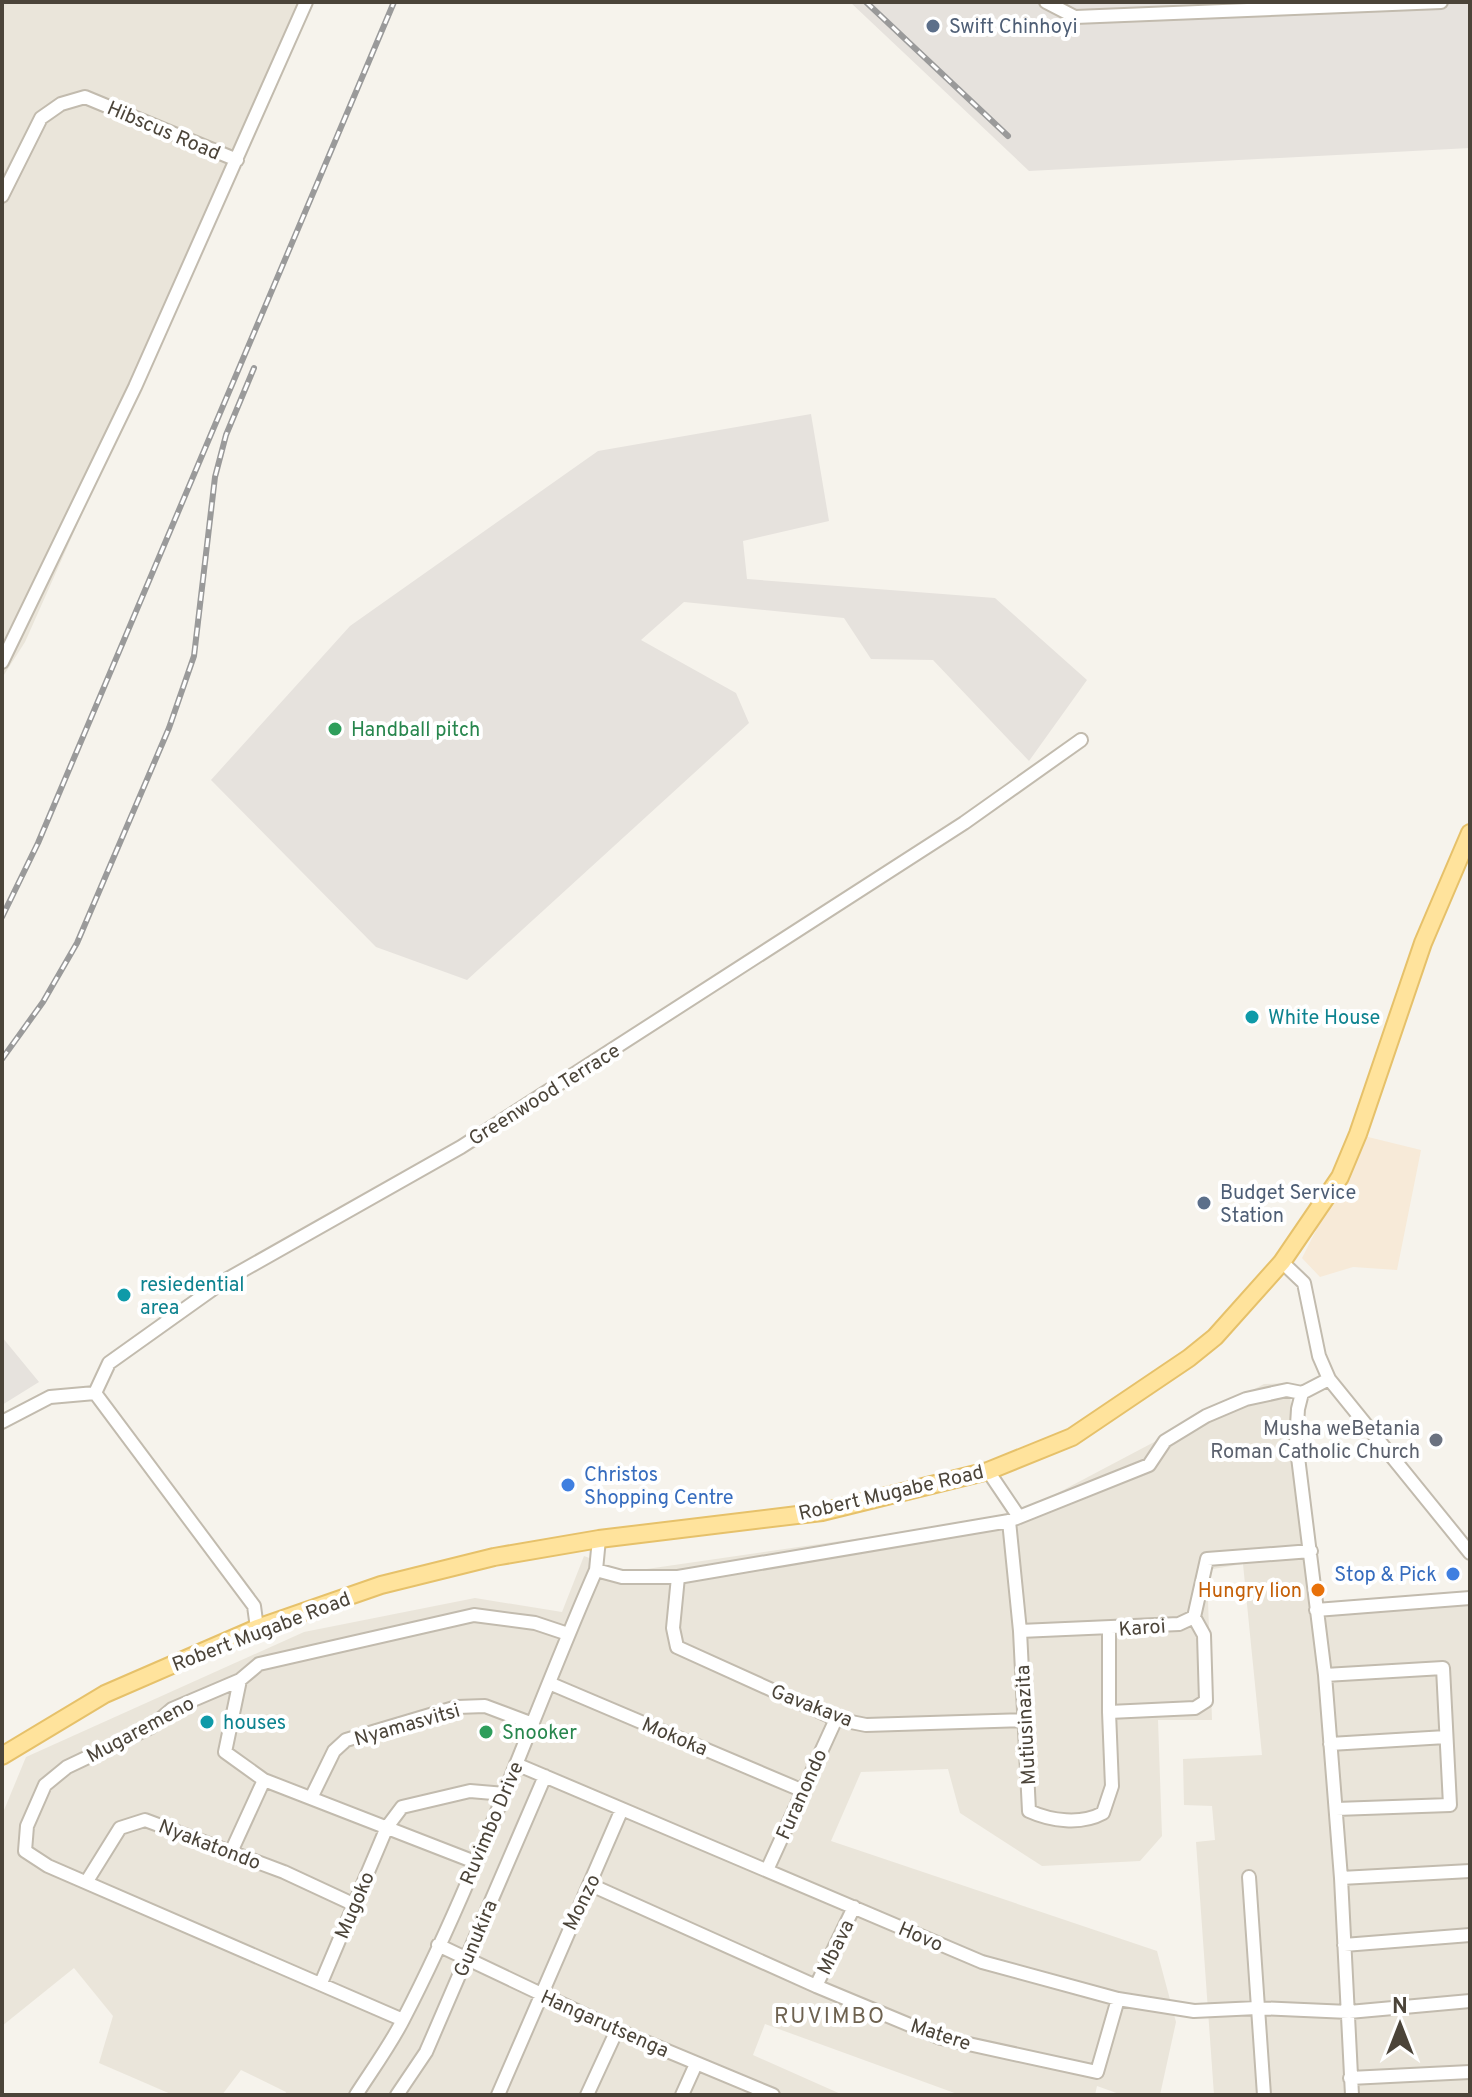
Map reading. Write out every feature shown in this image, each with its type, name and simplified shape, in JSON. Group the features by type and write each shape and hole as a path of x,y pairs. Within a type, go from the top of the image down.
{"main road":[{"name":"Robert Mugabe Road","path":"2,1756 105,1694 257,1628 381,1585 494,1557 599,1539 822,1512 988,1471 1072,1437 1215,1337 1282,1262 1340,1177 1358,1134 1423,943 1470,833"}],"street":[{"path":"2,662 135,387 306,2"},
{"path":"1046,2 1075,17 1441,2"},
{"name":"Hibscus Road","path":"2,196 41,118 61,104 85,97 237,160"},
{"name":"Greenwood Terrace","path":"95,1393 109,1363 224,1281 474,1139 964,823 1081,740"},
{"path":"1282,1262 1304,1283 1319,1356 1329,1379 1470,1553"},
{"path":"596,1570 622,1577 678,1577 1014,1519 1149,1465 1165,1441 1206,1416 1246,1399 1287,1390 1302,1393 1329,1379"},
{"path":"2,1422 50,1397 95,1393 254,1606 257,1628"},
{"path":"1302,1393 1296,1441 1325,1675 1341,1878 1352,2095"},
{"path":"988,1471 1014,1519"},
{"name":"Mutiusinazita","path":"1014,1519 1029,1811 1048,1819 1092,1819 1103,1813 1112,1786 1109,1629"},
{"name":"Ruvimbo Drive","path":"356,2095 403,2020 505,1794 596,1570 599,1539"},
{"name":"Karoi","path":"1020,1631 1179,1624 1194,1617 1207,1559 1311,1551"},
{"name":"Gavakava","path":"678,1577 673,1628 677,1647 836,1719 866,1725 1026,1720"},
{"path":"1316,1610 1470,1598"},
{"name":"Mugaremeno","path":"403,2020 48,1866 25,1851 27,1826 45,1785 67,1767 151,1727 172,1709 240,1680 259,1664 474,1615 535,1623 568,1634"},
{"path":"1109,1712 1195,1708 1206,1701 1204,1635 1194,1617"},
{"path":"1325,1675 1443,1668 1450,1805 1336,1809"},
{"path":"240,1680 225,1752 264,1780 475,1862"},
{"name":"Mokoka","path":"549,1683 801,1790"},
{"name":"Nyamasvitsi","path":"311,1798 334,1751 346,1740 457,1707 485,1706 533,1724"},
{"name":"Furanondo","path":"767,1870 836,1719"},
{"path":"1330,1744 1446,1737"},
{"name":"Hovo","path":"516,1764 982,1962 1118,1999 1194,2011 1257,2008 1349,2012 1470,2001"},
{"name":"Gunukira","path":"397,2095 426,2052 545,1776"},
{"path":"231,1852 264,1780"},
{"path":"387,1827 402,1807 470,1791 505,1794"},
{"name":"Monzo","path":"498,2095 563,1939 591,1885 622,1809"},
{"name":"Nyakatondo","path":"87,1881 120,1828 145,1820 284,1872 355,1905"},
{"name":"Mugoko","path":"321,1983 387,1827"},
{"path":"1341,1878 1470,1871"},
{"path":"1249,1877 1264,2095"},
{"name":"Matere","path":"591,1885 816,1986 941,2038 1097,2072 1118,1999"},
{"name":"Mbava","path":"816,1986 854,1907"},
{"path":"1344,1945 1470,1935"},
{"name":"Hangarutsenga","path":"438,1945 617,2030 773,2095"},
{"path":"587,2095 617,2030"},
{"path":"682,2095 696,2064"},
{"path":"1350,2078 1470,2072"}],"shaded area":[{"path":"2,2 310,2 25,642 2,678"},
{"path":"850,2 1470,2 1470,148 1029,171"},
{"path":"811,414 829,521 743,541 747,579 995,598 1087,680 1029,761 933,660 871,659 844,618 684,602 641,640 736,693 749,723 467,980 376,947 211,780 350,626 598,451"},
{"path":"1364,1136 1421,1150 1397,1270 1353,1267 1320,1277 1302,1258"},
{"path":"2,1337 39,1382 2,1405"},
{"path":"1289,1383 1309,1608 1470,1595 1470,2095 1214,2095 1196,1842 1215,1840 1212,1806 1184,1805 1183,1759 1262,1755 1243,1564 1207,1570 1212,1720 1158,1720 1162,1836 1140,1861 1042,1866 960,1813 948,1769 861,1772 831,1841 1157,1951 1176,2022 1160,2095 1122,2095 1097,2086 1095,2095 960,2095 765,2024 753,2055 843,2095 285,2095 286,2092 241,2070 222,2095 173,2095 99,2063 113,2016 74,1968 2,2026 2,1815 26,1757 304,1632 475,1598 562,1612 584,1556 626,1572 1014,1516 1264,1384"}],"railway":[{"path":"2,917 38,843 394,2"},
{"path":"866,2 1008,136"},
{"path":"2,1059 43,1002 77,943 169,728 194,656 215,477 226,435 254,368"}],"place":[{"name":"Swift Chinhoyi","path":"933,26"},
{"name":"Handball pitch","path":"335,729"},
{"name":"White House","path":"1252,1017"},
{"name":"Budget Service Station","path":"1204,1203"},
{"name":"resiedential area","path":"124,1295"},
{"name":"Musha weBetania Roman Catholic Church","path":"1436,1440"},
{"name":"Christos Shopping Centre","path":"568,1485"},
{"name":"Stop & Pick","path":"1453,1574"},
{"name":"Hungry lion","path":"1318,1590"},
{"name":"houses","path":"207,1722"},
{"name":"Snooker","path":"486,1732"}],"district":[{"name":"RUVIMBO","path":"830,2015"}]}
